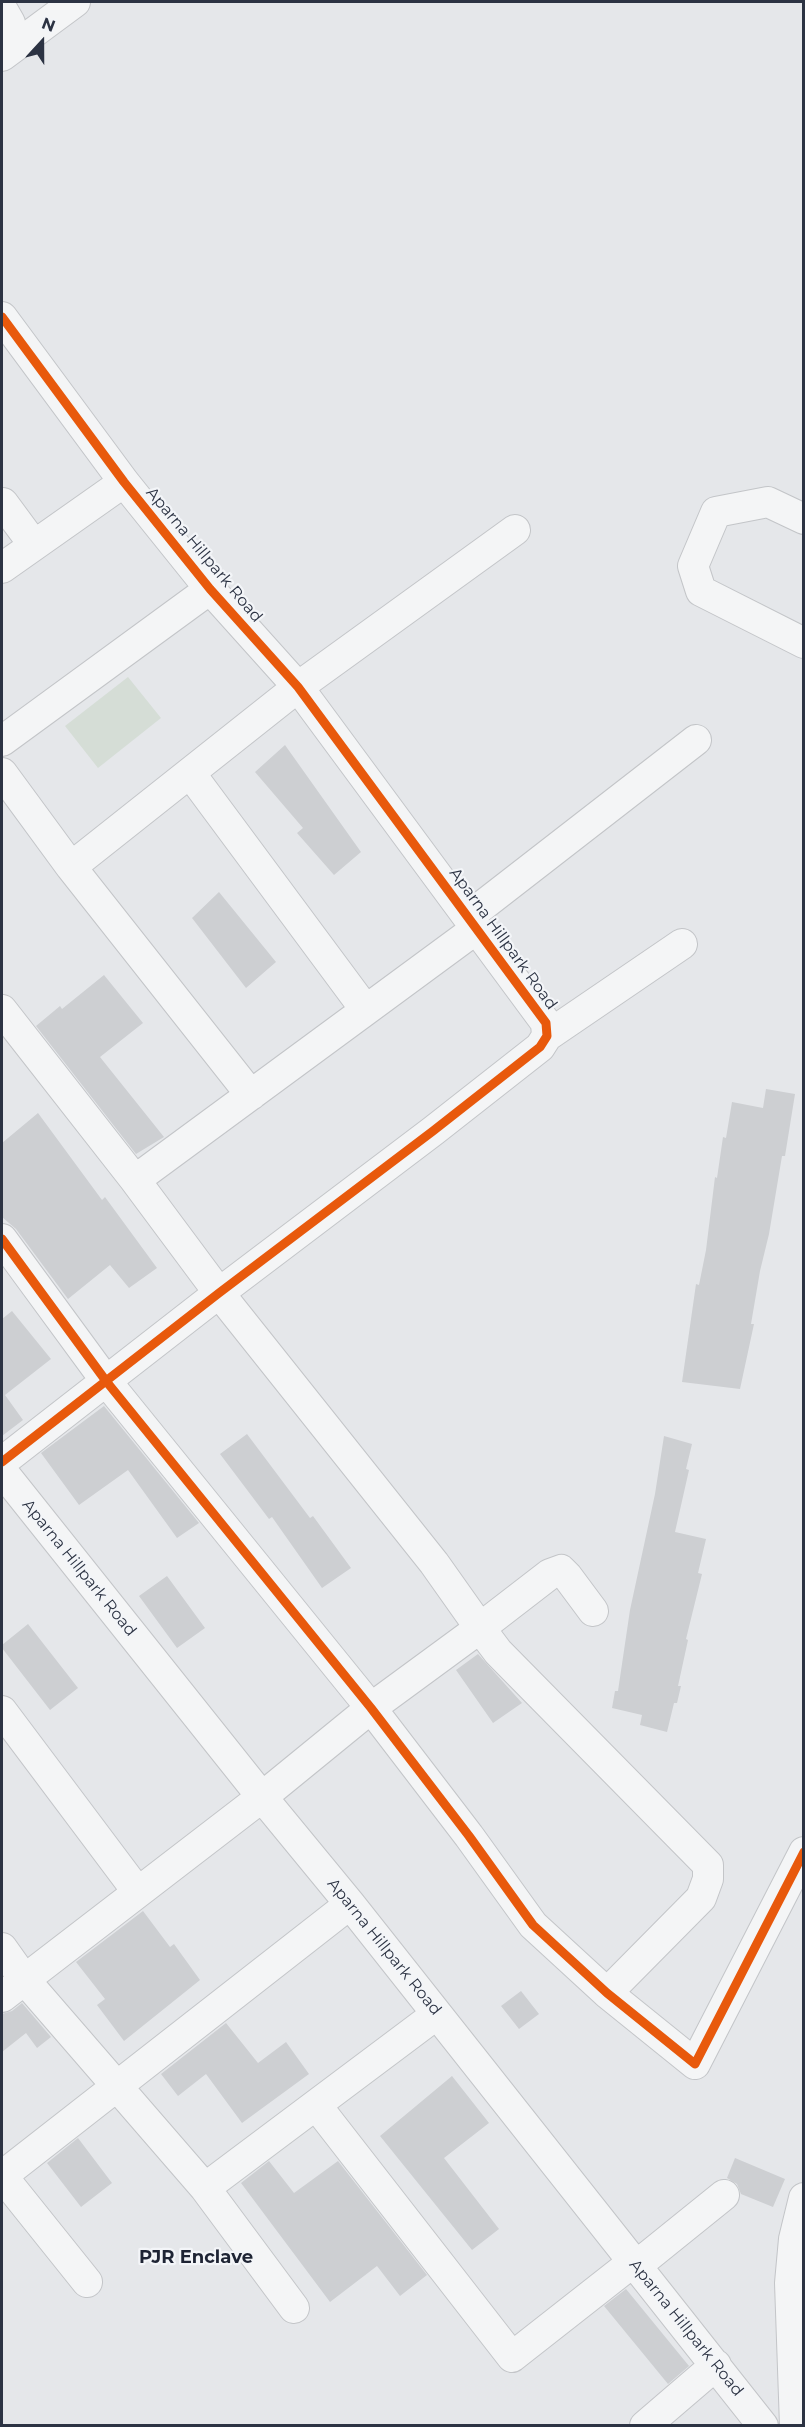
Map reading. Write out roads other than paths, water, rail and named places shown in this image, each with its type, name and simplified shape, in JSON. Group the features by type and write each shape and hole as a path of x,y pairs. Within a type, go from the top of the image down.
{"street":[{"path":"2,56 75,2"},
{"path":"2,9 10,23 2,33"},
{"name":"Aparna Hillpark Road","path":"2,317 124,482 210,590 298,687 546,1023 547,1036 540,1047 2,1462"},
{"path":"2,568 124,482"},
{"path":"804,519 768,502 716,512 693,566 700,591 804,643"},
{"path":"3,503 34,545"},
{"path":"71,867 298,687 516,530"},
{"path":"2,741 210,590"},
{"path":"135,1180 365,1009 696,740"},
{"path":"2,773 71,867 250,1095"},
{"path":"190,773 365,1009"},
{"path":"547,1036 682,944"},
{"path":"2,1010 135,1180 219,1293 434,1563 498,1652 708,1865 708,1879 701,1898 607,1993"},
{"path":"2,1239 106,1381 371,1708 469,1836 533,1925 607,1993 695,2064 804,1852"},
{"name":"Aparna Hillpark Road","path":"2,1471 350,1904 763,2426"},
{"path":"13,1988 262,1797 371,1708 550,1574 561,1570 593,1611"},
{"path":"2,1711 137,1891"},
{"path":"87,2282 2,2176 116,2084 350,1904"},
{"path":"2,1948 13,1988 116,2084 205,2188 294,2308"},
{"path":"205,2188 437,2014"},
{"path":"316,2104 512,2357 724,2195"},
{"path":"795,2426 790,2283 794,2239 804,2198"},
{"path":"645,2426 717,2365"}],"district":[{"name":"PJR Enclave","path":"196,2258"}]}
